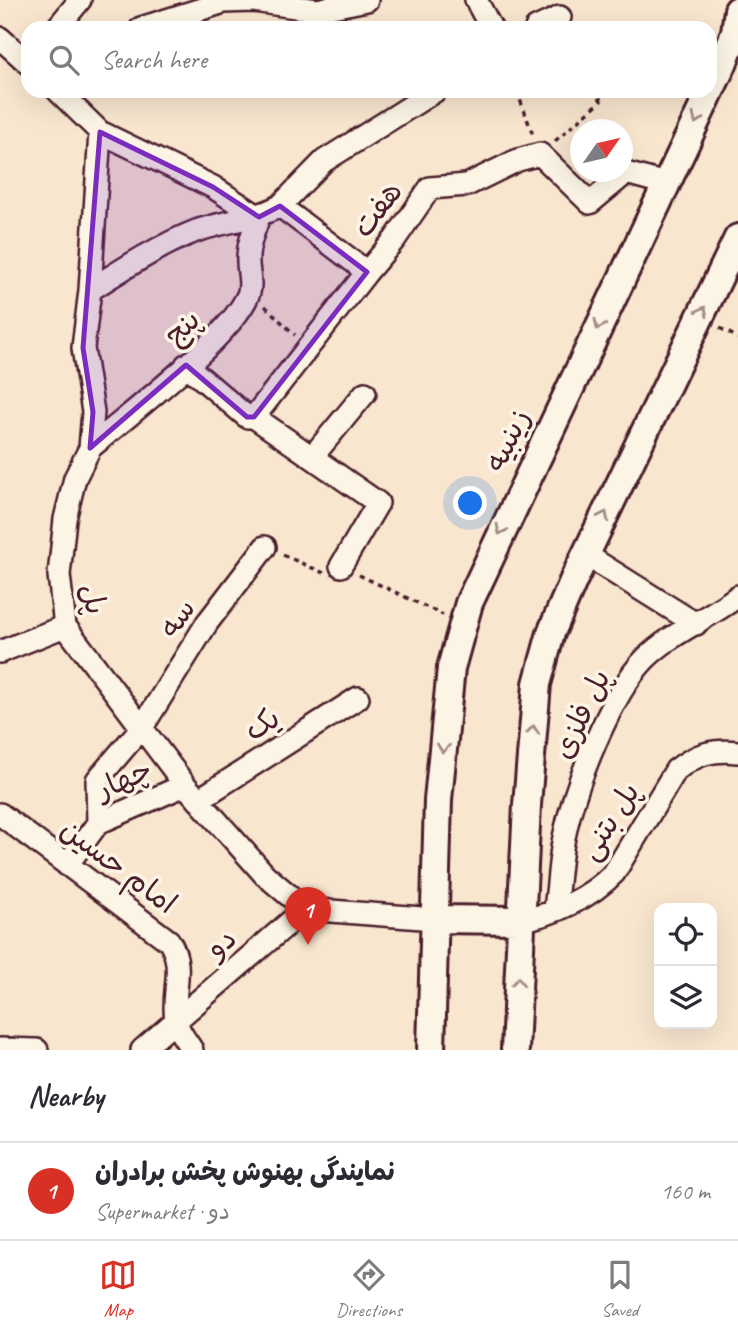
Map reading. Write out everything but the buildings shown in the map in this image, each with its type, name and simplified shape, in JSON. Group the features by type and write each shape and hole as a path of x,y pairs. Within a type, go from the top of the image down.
{"main road":[{"name":"زینبیه","path":"717,77 735,32 738,10"},
{"name":"زینبیه","path":"431,1050 438,800 451,668 463,624 496,541 707,98"},
{"path":"515,1050 537,684 551,633 738,238"},
{"path":"435,919 521,920"}],"street":[{"path":"63,21 80,0"},
{"path":"164,21 225,2 254,1 317,10 367,0"},
{"path":"476,0 487,21"},
{"path":"553,21 560,18"},
{"path":"65,98 100,132 214,187 259,217 250,243 250,291"},
{"name":"هفت","path":"90,290 121,270 196,231 259,217 280,206 324,161 424,98"},
{"name":"پل","path":"100,132 90,290 83,348 93,412 90,449 75,478 65,519 59,575 65,626 109,688 143,726 191,792 265,876 305,909"},
{"path":"540,154 590,203 626,173 666,184"},
{"name":"هفت","path":"280,206 367,272 395,239 430,188 467,185 517,160 540,154"},
{"path":"254,417 367,272"},
{"name":"پنج","path":"90,449 226,326 250,291"},
{"path":"186,365 247,417 254,417 378,503 341,566"},
{"path":"312,457 365,393"},
{"name":"سه","path":"98,822 97,780 143,726 207,624 265,547"},
{"path":"586,555 696,624"},
{"name":"پل فلزی","path":"555,908 570,813 587,763 613,710 645,659 738,596"},
{"path":"0,652 65,626"},
{"name":"یک","path":"191,792 358,698"},
{"name":"پل بتنی","path":"521,920 571,904 600,887 614,873 676,770 688,761 711,751 738,752"},
{"name":"چهار","path":"67,865 98,822 191,792"},
{"name":"امام حسین","path":"0,814 169,941 179,966 176,1021"},
{"path":"305,909 435,919"},
{"name":"دو","path":"142,1050 305,909"},
{"path":"176,1021 192,1050"},
{"path":"0,1049 37,1050"}],"path":[{"path":"520,98 540,154 601,101 600,98"},
{"path":"250,291 309,348"},
{"path":"265,547 327,575 341,566 463,624"}],"highlighted area":[{"path":"100,132 213,187 259,217 280,206 367,272 254,417 247,417 186,365 90,448 93,412 83,348"}],"place":[{"name":"نمایندگی بهنوش پخش برادران","path":"308,945"}]}
